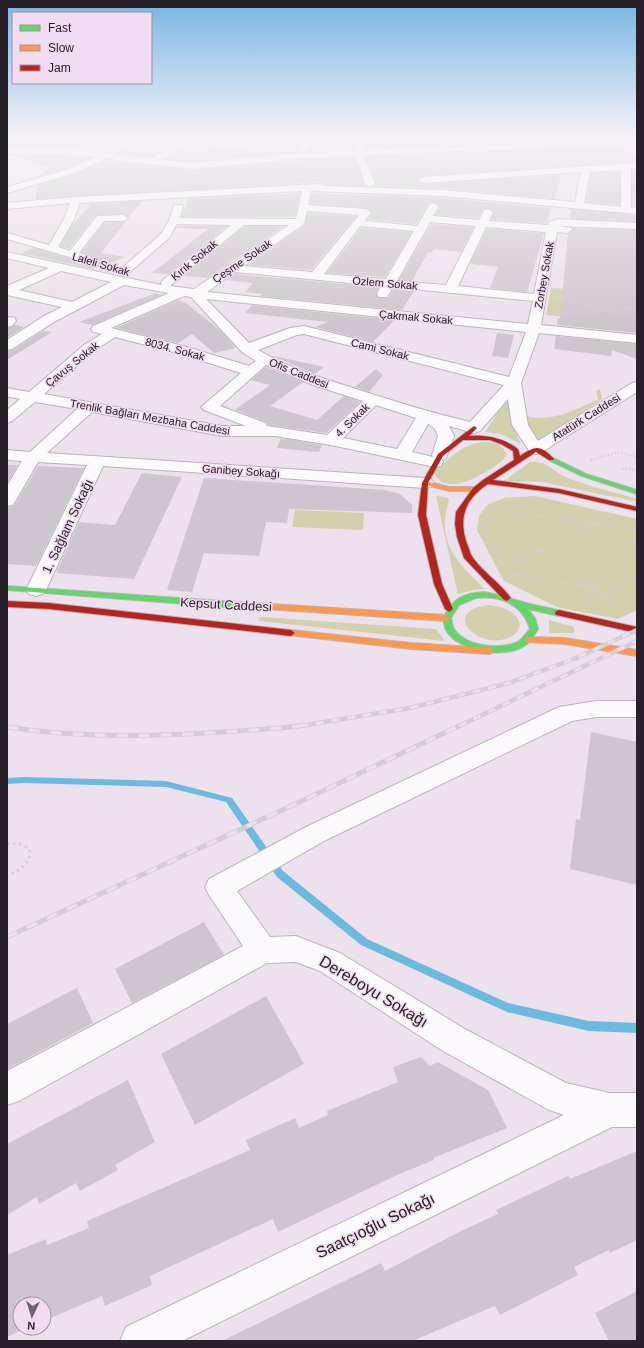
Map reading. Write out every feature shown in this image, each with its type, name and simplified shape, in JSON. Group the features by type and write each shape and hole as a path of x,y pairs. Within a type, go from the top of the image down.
{"main road":[{"path":"447,613 456,602 466,598 479,595 492,595 507,598 519,604 529,612 534,622 534,631 529,640 519,646 506,650 490,651 463,643 453,635 447,626 447,613 438,584 422,515 425,483 437,459 467,431 481,436 505,441 516,450 518,461"},
{"path":"507,598 468,558 461,537 459,524 460,512 475,489 485,481 536,450 563,467 576,473 637,492"},
{"path":"485,481 559,491 637,509"},
{"name":"Ganibey Sokağı","path":"425,483 449,488 475,489"},
{"name":"Kepsut Caddesi","path":"7,588 161,600 447,613"},
{"name":"Kepsut Caddesi","path":"7,604 49,606 412,646 490,651"},
{"path":"519,604 637,630"},
{"path":"529,640 565,641 637,653"}],"street":[{"path":"24,200 25,204"},
{"path":"7,206 76,200 69,219 52,249"},
{"path":"8,345 49,319 73,306 122,273 165,236 174,221 180,200"},
{"path":"174,221 300,222 304,200"},
{"path":"373,313 438,200"},
{"path":"450,290 482,223 495,200"},
{"path":"548,200 579,205 637,211"},
{"path":"579,205 580,200"},
{"path":"626,200 626,209"},
{"path":"302,208 366,212 315,277"},
{"path":"72,255 101,218"},
{"path":"69,219 122,218"},
{"path":"427,219 637,235"},
{"name":"Kırık Sokak","path":"167,283 241,222"},
{"name":"Çeşme Sokak","path":"188,293 230,268 300,222"},
{"name":"Zorbey Sokak","path":"514,384 534,327 553,224 568,222 637,226"},
{"path":"357,223 421,229"},
{"name":"Laleli Sokak","path":"7,236 95,262"},
{"path":"7,255 60,267 122,273 188,293"},
{"path":"7,265 20,258"},
{"path":"7,292 60,267"},
{"name":"Özlem Sokak","path":"230,268 450,290 540,296"},
{"name":"Laleli Sokak","path":"122,273 167,283 188,293"},
{"path":"7,292 73,306"},
{"name":"Çakmak Sokak","path":"188,293 373,313 534,327 637,339"},
{"name":"Çavuş Sokak","path":"98,329 188,293"},
{"name":"Ofis Caddesi","path":"188,293 247,349 265,360 318,382 467,431"},
{"name":"8034. Sokak","path":"98,329 182,350 251,371"},
{"name":"Cami Sokak","path":"247,349 295,331 304,330 514,384"},
{"name":"Çavuş Sokak","path":"7,418 89,348 112,333"},
{"path":"265,360 209,407 275,431"},
{"path":"467,431 514,384"},
{"path":"514,384 520,425 536,450"},
{"name":"Atatürk Caddesi","path":"536,450 637,386"},
{"name":"Trenlik Bağları Mezbaha Caddesi","path":"7,392 222,431 275,431 331,440 402,455 437,459"},
{"name":"4. Sokak","path":"331,440 373,400"},
{"path":"7,501 32,458 89,407"},
{"path":"402,455 425,416"},
{"name":"Ofis Caddesi","path":"425,416 437,423 446,436 437,459"},
{"name":"Ganibey Sokağı","path":"7,455 32,458 425,483"},
{"name":"1. Sağlam Sokağı","path":"36,590 97,462"},
{"path":"262,950 219,887 296,844 567,713 596,709 637,709"},
{"name":"Dereboyu Sokağı","path":"7,1089 262,950 296,949 330,962 454,1040 561,1098 623,1110"},
{"name":"Saatçıoğlu Sokağı","path":"140,1341 623,1110"}],"path":[{"path":"540,296 637,317"},
{"path":"536,315 607,311 637,307"},
{"path":"589,460 618,452 637,457"},
{"path":"622,469 637,470"},
{"path":"621,607 482,511 637,529"},
{"path":"479,516 507,573 592,587"},
{"path":"499,569 608,518"},
{"path":"592,587 637,536"},
{"path":"603,595 637,574"},
{"path":"7,844 18,843 24,845 30,852 29,862 20,871 7,875"}],"shaded area":[{"path":"551,288 599,291 637,324 546,315"},
{"path":"600,389 602,399 538,442 527,424 526,416 535,418 553,417 571,411 597,400 596,391"},
{"path":"510,394 512,420 521,444 501,434 485,432"},
{"path":"486,442 499,445 507,454 501,461 489,470 468,481 452,484 439,480 434,473 457,452 470,445"},
{"path":"530,462 542,463 563,476 594,487 637,499 637,502 543,482 504,481"},
{"path":"436,496 448,498 449,501 445,515 445,528 447,540 452,551 458,561 485,589 458,594"},
{"path":"535,496 637,519 637,610 618,619 557,607 504,581 477,530 479,516 487,505 504,498"},
{"path":"295,510 364,513 363,530 292,527"},
{"path":"488,605 504,608 514,614 519,622 519,628 515,634 508,638 496,640 485,639 475,634 468,628 465,621 467,614 474,609"},
{"path":"261,617 436,629 445,641 259,621 258,619"},
{"path":"549,620 574,627 574,633 549,633"}],"building":[{"path":"188,200 299,200 295,217 182,217"},
{"path":"311,200 463,200 551,208 547,223 491,220 494,212 488,208 483,209 478,218 436,215 440,206 434,202 429,203 416,224 368,220 372,212 366,208 310,204"},
{"path":"586,200 620,200 620,205 586,202"},
{"path":"632,200 637,200 637,206 632,206"},
{"path":"142,201 129,217 123,214 96,215 69,249 60,246 71,226 92,204"},
{"path":"571,209 637,215 637,222 570,218"},
{"path":"308,213 356,216 311,270 248,265 305,225"},
{"path":"127,220 101,253 126,257 93,269 21,253 34,248 87,263 91,262 94,258 81,252 105,222 123,222"},
{"path":"431,224 474,227 461,252 434,249 432,253 428,252 412,281 399,280"},
{"path":"178,226 227,226 168,274 152,273 208,229 177,228"},
{"path":"245,226 284,226 207,278 184,276"},
{"path":"361,228 412,232 385,277 327,273"},
{"path":"573,228 637,230 637,333 557,325 558,318 560,319 568,234 573,230"},
{"path":"487,229 544,233 527,292 490,288 498,267 470,264"},
{"path":"235,274 379,287 376,293 379,298 388,298 394,289 414,291 402,310 260,296 262,294 245,292 253,283 226,280"},
{"path":"156,293 162,295 92,325 79,322"},
{"path":"178,300 186,303 222,332 236,348 214,353 192,334 178,343 116,328"},
{"path":"252,305 395,320 373,342 315,327 328,322 245,313"},
{"path":"14,325 24,327 7,338 7,328"},
{"path":"43,331 52,332 7,360 7,351 13,350"},
{"path":"497,333 514,335 508,358 492,356"},
{"path":"556,336 637,344 637,359 612,350 611,356 554,349"},
{"path":"274,356 324,367 315,374"},
{"path":"266,367 303,382 270,406 317,420 344,396 360,402 326,433 268,425 266,422 235,410 270,385 251,380"},
{"path":"376,369 383,375 369,392 355,387"},
{"path":"281,438 322,445 319,452 277,448"},
{"path":"7,465 18,465 7,483"},
{"path":"38,466 84,468 36,566 7,564 7,507 14,506"},
{"path":"142,473 182,477 134,579 56,573 79,522 115,525"},
{"path":"204,478 386,490 400,494 412,505 412,513 289,509 287,523 266,522 259,556 204,553 192,592 167,590"},
{"path":"591,732 637,742 637,885 570,869 576,819 580,820"},
{"path":"204,922 224,955 132,1003 115,969"},
{"path":"77,988 93,1023 7,1069 7,1024"},
{"path":"266,996 304,1064 195,1125 161,1054"},
{"path":"421,1057 430,1066 438,1062 488,1090 507,1128 433,1158 434,1160 397,1175 278,1232 273,1219 150,1276 152,1285 105,1306 102,1296 52,1318 52,1296 12,1296 12,1335 7,1337 7,1255 46,1239 47,1245 89,1228 87,1221 250,1150 246,1140 295,1118 299,1128 328,1115 327,1111 398,1082 393,1067"},
{"path":"128,1080 155,1142 115,1165 118,1170 80,1191 76,1183 39,1204 37,1197 7,1215 7,1144"},
{"path":"637,1151 637,1240 610,1253 609,1250 574,1267 578,1275 500,1315 495,1306 412,1341 222,1341 381,1263 385,1271 461,1231 498,1214 496,1210 568,1176 570,1179"},
{"path":"637,1291 637,1341 609,1341 595,1313"}],"waterway":[{"path":"7,781 25,780 166,784 229,800 280,874 364,942 507,1007 589,1026 637,1028"}],"railway":[{"path":"300,726 410,708 509,683 574,659 637,630"},
{"path":"459,726 637,641"},
{"path":"7,727 34,731 87,735 141,736 222,732 306,725"},
{"path":"7,937 291,806 461,725"}],"traffic: fast":[{"path":"551,459 584,475 637,492"},
{"path":"7,588 237,605"},
{"path":"519,604 531,618 534,629 524,642 509,649 491,650 474,646 460,639 450,629 447,618 453,606 464,599 476,596 493,596 529,607 559,613"}],"traffic: slow":[{"path":"425,483 449,489 475,489"},
{"path":"237,605 446,618"},
{"path":"291,633 411,646 490,651"},
{"path":"529,640 565,641 637,653"}],"traffic: jam":[{"path":"449,609 438,584 422,515 425,483 440,455 474,428"},
{"path":"462,438 484,437 503,442 516,450 518,461"},
{"path":"507,598 468,558 461,537 459,524 460,512 475,489 536,449 551,459"},
{"path":"485,481 559,491 637,509"},
{"path":"7,604 49,606 291,633"},
{"path":"559,613 637,630"}]}
